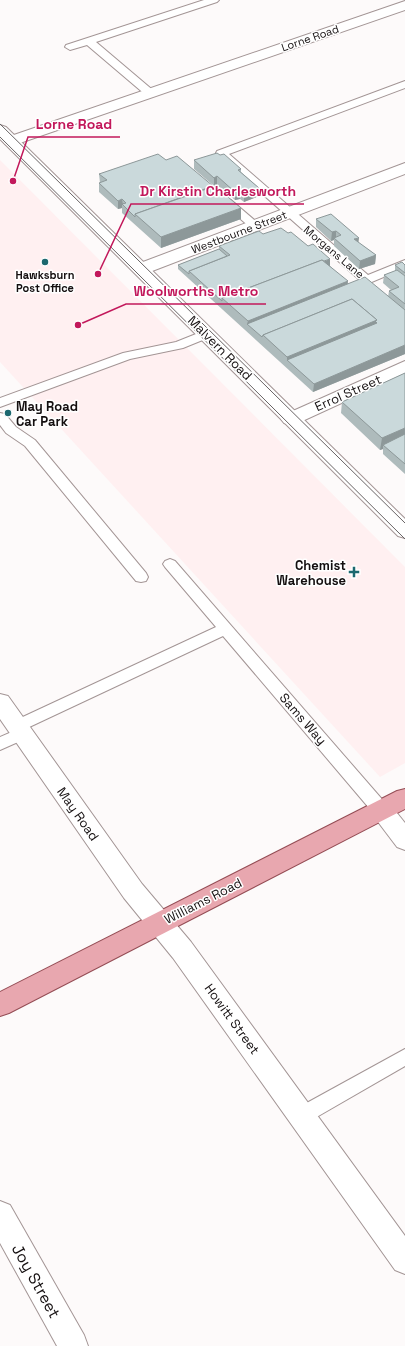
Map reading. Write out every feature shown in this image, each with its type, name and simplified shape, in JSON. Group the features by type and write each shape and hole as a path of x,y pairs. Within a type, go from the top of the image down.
{"main road":[{"name":"Williams Road","path":"0,1005 405,798"}],"street":[{"name":"Lorne Road","path":"6,136 151,94 405,5"},
{"name":"Malvern Road","path":"6,136 405,531"},
{"name":"Westbourne Street","path":"140,269 289,214 405,168"},
{"name":"Errol Street","path":"291,419 405,367"},
{"name":"May Road","path":"0,702 133,891 160,924"},
{"path":"381,810 405,840"},
{"name":"Howitt Street","path":"160,924 182,950 405,1260"},
{"name":"Joy Street","path":"0,1215 73,1346"}],"lane":[{"path":"70,47 214,0"},
{"path":"88,41 151,94"},
{"path":"289,214 221,153 405,84"},
{"path":"218,194 255,226"},
{"name":"Morgans Lane","path":"289,214 367,280 405,264"},
{"path":"0,403 127,356 179,345 206,334"},
{"path":"0,417 11,430 30,443 141,577"},
{"name":"Sams Way","path":"170,564 381,810"},
{"path":"0,744 20,730 225,629"},
{"path":"301,1116 405,1057"}],"shaded area":[{"path":"0,160 405,567 405,763 380,777 0,362"}],"building":[{"path":"217,153 220,155 224,154 241,169 238,170 259,188 244,193 241,190 235,192 217,176 214,178 194,160"},
{"path":"158,154 166,160 177,156 213,186 135,214 135,217 122,204 126,203 122,199 118,201 99,183 107,180 99,174"},
{"path":"215,186 241,208 161,237 135,214"},
{"path":"331,214 359,238 354,239 376,255 360,261 334,238 341,235 336,231 332,232 316,219"},
{"path":"281,228 288,233 291,232 308,246 313,244 330,259 324,261 322,260 222,298 222,301 189,271 230,255 219,246 259,231 263,234"},
{"path":"219,249 227,256 189,271 189,274 178,265"},
{"path":"322,260 348,281 248,321 222,298"},
{"path":"402,262 405,265 405,273 395,265"},
{"path":"397,270 405,276 405,304 389,291 399,287 384,275"},
{"path":"365,277 405,310 405,345 314,384 287,360 377,323 375,321 377,320 352,299 263,335 262,337 247,324"},
{"path":"352,299 377,320 287,357 263,335"},
{"path":"405,373 405,428 382,438 342,402"},
{"path":"405,434 405,464 383,445"}],"tram line":[{"path":"0,124 405,523"},
{"path":"0,137 405,539"}],"place":[{"name":"Lorne Road","path":"13,181"},
{"name":"Hawksburn Post Office","path":"45,262"},
{"name":"Dr Kirstin Charlesworth","path":"98,274"},
{"name":"Woolworths Metro","path":"78,325"},
{"name":"May Road Car Park","path":"8,413"},
{"name":"Chemist Warehouse","path":"354,572"}]}
